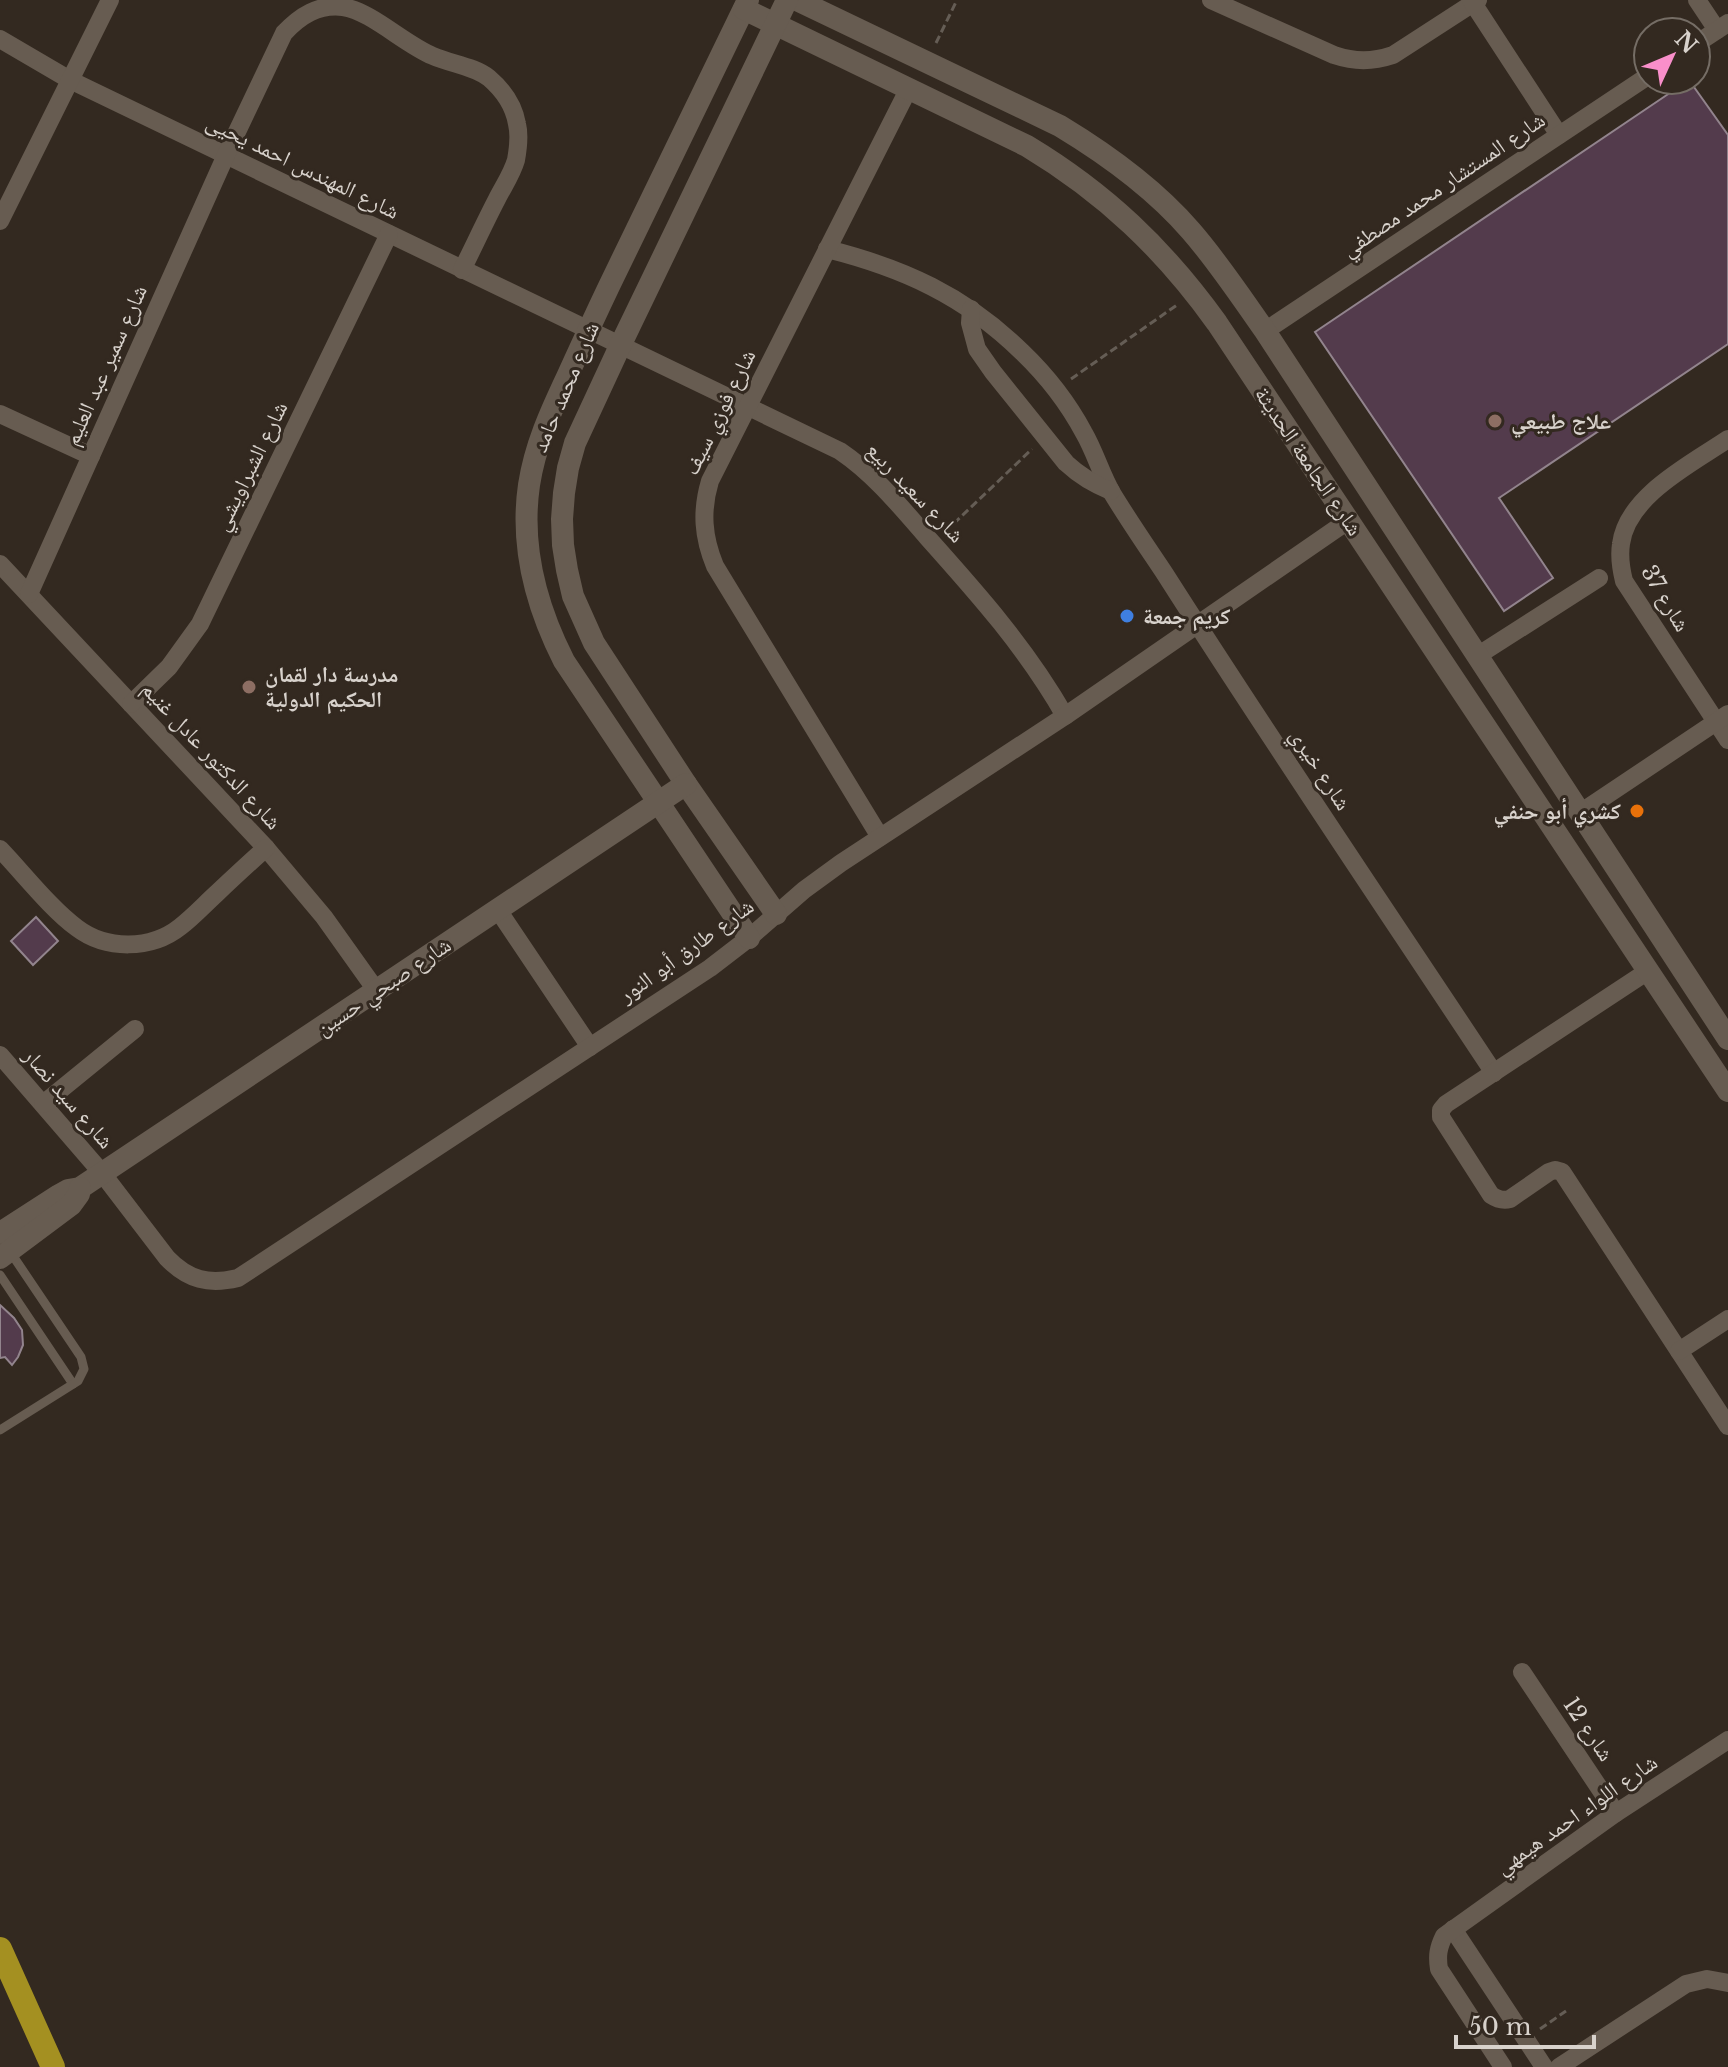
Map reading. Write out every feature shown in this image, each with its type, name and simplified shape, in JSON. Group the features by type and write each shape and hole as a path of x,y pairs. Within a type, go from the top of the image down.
{"highway":[{"path":"0,1949 53,2067"}],"street":[{"path":"0,221 110,0"},
{"name":"شارع سمير عبد العليم","path":"29,594 226,155 301,0"},
{"name":"شارع محمد حامد","path":"776,914 594,643 578,608 567,570 562,519 568,468 575,443 787,0"},
{"name":"شارع الجامعة الحديثة","path":"797,0 1070,132 1125,169 1167,206 1210,253 1265,331 1728,1039"},
{"path":"1211,0 1334,55 1364,61 1393,55 1474,1 1559,135"},
{"path":"1697,0 1722,27"},
{"name":"شارع محمد حامد","path":"741,3 542,430 529,488 528,548 540,606 564,661 749,938"},
{"name":"شارع الجامعة الحديثة","path":"741,3 1027,146 1096,193 1168,260 1195,292 1349,520 1728,1091"},
{"path":"284,33 295,21 324,7 356,10 431,56 487,76 501,90 511,106 517,125 519,144 515,164 462,270"},
{"name":"شارع المهندس احمد يحيى","path":"0,39 70,80 588,331"},
{"name":"شارع المستشار محمد مصطفي","path":"1265,331 1632,87"},
{"name":"شارع فوزي سيف","path":"880,837 715,566 708,550 704,524 705,498 710,481 909,88"},
{"path":"1139,230 1167,206"},
{"name":"شارع الشبراويشي","path":"131,704 169,667 200,624 389,234"},
{"name":"شارع خيري","path":"827,249 902,271 971,309 1022,352 1055,390 1083,431 1111,491 1494,1073"},
{"name":"شارع خيري","path":"971,309 970,323 977,349 993,372 1066,463 1079,475 1111,491"},
{"name":"شارع سعيد ربيع","path":"588,331 748,405 853,459 886,491 999,617 1065,716"},
{"path":"0,414 91,456"},
{"name":"شارع 37","path":"1728,439 1651,492 1627,524 1621,543 1620,563 1624,581 1722,718 1728,740"},
{"name":"شارع طارق أبو النور","path":"102,1173 178,1270 208,1282 238,1278 710,968 823,876 1198,626 1349,520"},
{"name":"شارع الدكتور عادل غنيم","path":"0,564 266,848 324,917 376,990"},
{"path":"1477,656 1599,578"},
{"path":"0,592 14,579"},
{"path":"1580,813 1722,718"},
{"name":"شارع صبحي حسين","path":"3,1248 71,1205 80,1188 102,1173 686,784"},
{"path":"0,849 77,929 96,940 139,944 160,939 178,929 266,848"},
{"path":"498,910 590,1047"},
{"path":"1648,971 1446,1104 1441,1114 1442,1121 1491,1195 1500,1200 1510,1199 1549,1172 1562,1172 1728,1426"},
{"path":"1686,1027 1710,1011"},
{"path":"43,1104 135,1029"},
{"name":"شارع سيد نصار","path":"0,1055 102,1173"},
{"path":"1679,1351 1728,1319"},
{"name":"شارع 12","path":"1522,1672 1616,1813"},
{"name":"شارع اللواء احمد هيمهي","path":"1453,1929 1616,1813 1728,1740"},
{"path":"1503,2067 1439,1969 1439,1946 1444,1936 1453,1929 1544,2067"},
{"path":"1559,2067 1686,1984 1707,1979 1728,1983"}],"lane":[{"path":"0,1430 73,1384 82,1376 84,1363 25,1273 3,1248"},
{"path":"25,1273 2,1281 73,1384"}],"path":[{"path":"927,61 957,0"},
{"path":"1055,390 1195,292"},
{"path":"934,543 1043,437"},
{"path":"1525,2038 1566,2011"}],"building":[{"name":"علاج طبيعي","path":"1665,96 1700,96 1728,135 1728,344 1499,498 1553,578 1504,611 1315,332"},
{"path":"36,917 58,941 33,965 11,941"},
{"path":"0,1305 22,1330 23,1345 12,1365 5,1357 0,1358"}],"place":[{"name":"علاج طبيعي","path":"1495,421"},
{"name":"كريم جمعة","path":"1127,616"},
{"name":"مدرسة دار لقمان الحكيم الدولية","path":"249,687"},
{"name":"كشري أبو حنفي","path":"1637,811"}]}
